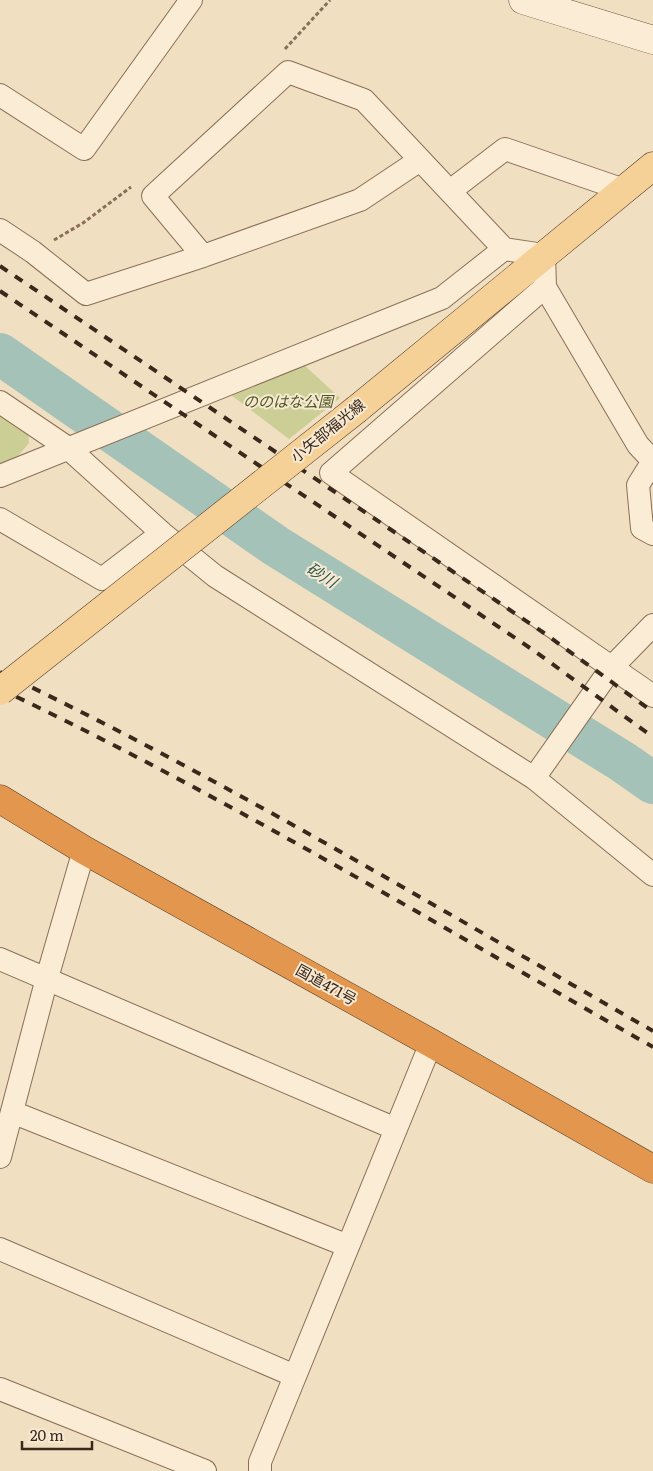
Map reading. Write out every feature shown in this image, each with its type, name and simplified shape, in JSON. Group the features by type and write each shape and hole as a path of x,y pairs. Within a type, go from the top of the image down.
{"highway":[{"name":"国道471号","path":"3,802 84,850 653,1169"}],"main road":[{"name":"小矢部福光線","path":"0,692 357,409 653,166"}],"street":[{"path":"0,95 84,148 191,0"},
{"path":"523,0 653,40"},
{"path":"203,256 153,196 288,72 364,100 504,249 544,255 545,287 638,445 653,461 638,485 642,528 653,534"},
{"path":"450,191 505,149 624,190"},
{"path":"0,230 33,252 86,294 203,256 360,200 420,160"},
{"path":"0,476 442,298 504,249"},
{"path":"545,287 331,473 653,696"},
{"path":"0,402 68,448 162,532 215,576 534,778 653,876"},
{"path":"0,519 102,579 162,532"},
{"path":"534,778 612,667 653,625"},
{"path":"0,1157 47,978 84,850"},
{"path":"0,959 396,1130"},
{"path":"260,1471 260,1462 431,1043"},
{"path":"12,1112 348,1246"},
{"path":"0,1249 295,1376"},
{"path":"0,1389 206,1471"}],"green space":[{"name":"ののはな公園","path":"303,364 340,398 289,439 231,395"},
{"path":"0,412 28,432 29,443 18,456 0,463"}],"waterway":[{"name":"砂川","path":"0,354 276,546 623,762 653,783"}],"railway":[{"path":"0,266 544,633 653,712"},
{"path":"0,291 533,650 653,737"},
{"path":"0,672 84,713 248,800 653,1031"},
{"path":"0,689 166,772 330,862 653,1047"}]}
